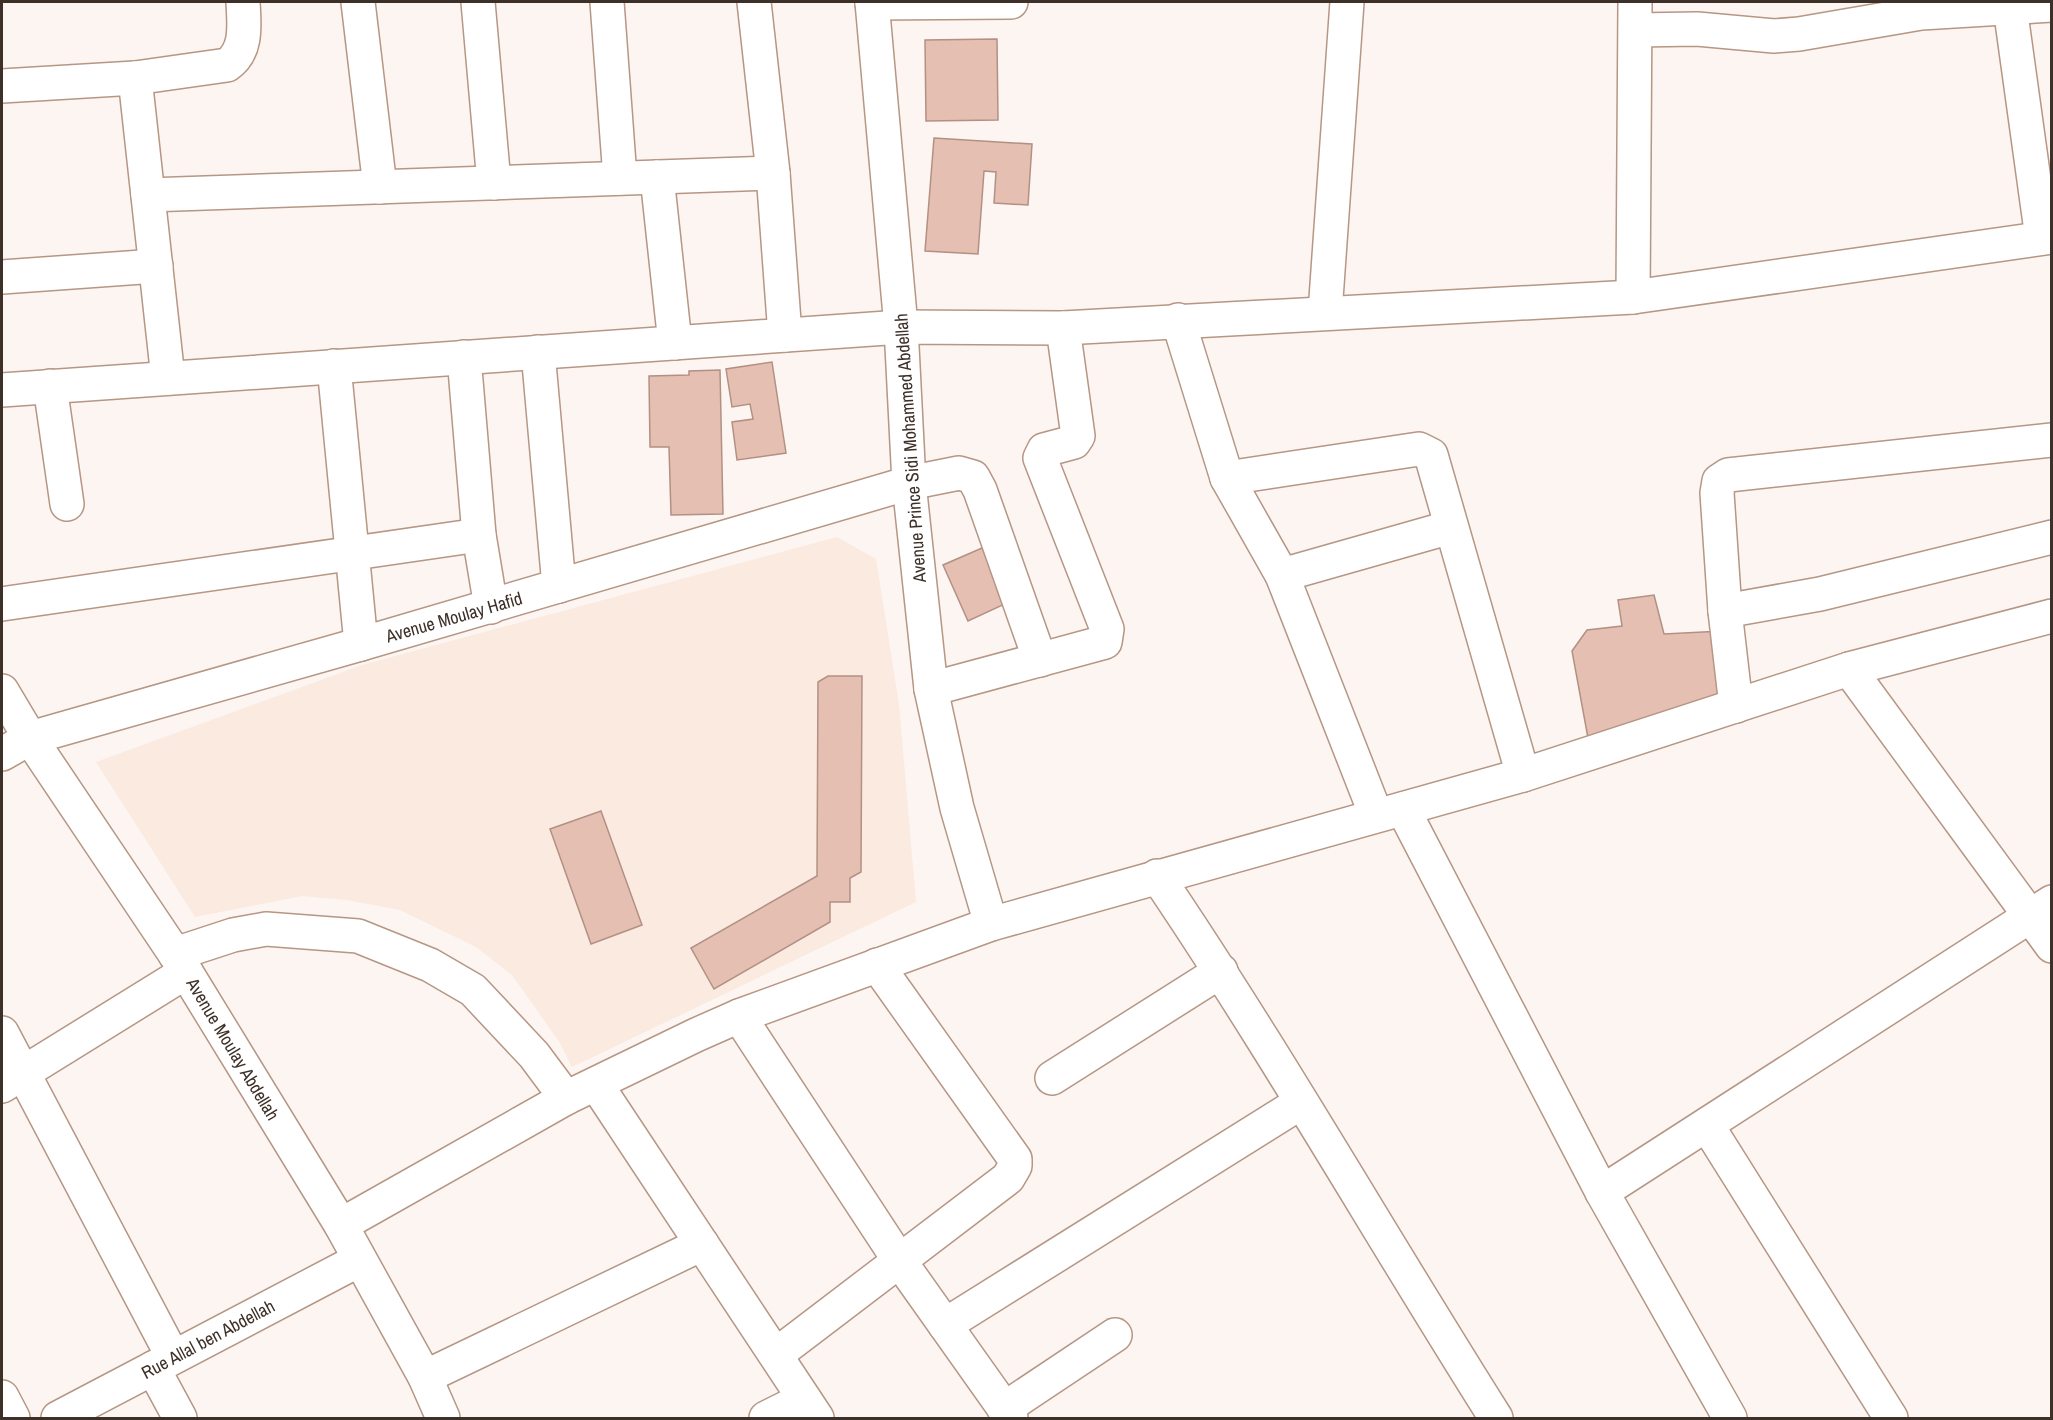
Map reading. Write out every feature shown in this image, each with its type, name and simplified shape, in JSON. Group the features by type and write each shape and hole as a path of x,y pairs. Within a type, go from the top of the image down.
{"street":[{"path":"2,86 135,78 220,66 232,62 237,57 245,32 243,2"},
{"path":"358,2 380,187"},
{"path":"478,2 494,183"},
{"path":"607,2 620,178"},
{"path":"754,2 773,173 785,335"},
{"path":"872,2 1011,2"},
{"name":"Avenue Prince Sidi Mohammed Abdellah","path":"872,2 902,327 909,483 931,688 945,761 991,924"},
{"path":"1325,313 1347,2"},
{"path":"1633,297 1635,16 1697,29 1774,36 1798,34 1920,7 2010,7 2049,4"},
{"path":"2,390 902,327 1063,328 1633,297 2047,238 2010,7"},
{"path":"135,78 168,378"},
{"path":"148,195 773,173"},
{"path":"657,177 675,343"},
{"path":"2,277 156,266"},
{"path":"1178,320 1227,478 1282,575 1389,812 1730,1419"},
{"path":"931,688 1105,642 1108,634 1040,458 1044,450 1074,442 1078,436 1063,328"},
{"path":"538,352 559,586"},
{"path":"464,357 479,535 491,607"},
{"path":"334,366 361,644"},
{"path":"50,386 67,504"},
{"path":"1736,706 1725,611 1717,493 1719,481 1728,475 2052,440"},
{"path":"1227,478 1419,449 1428,452 1435,461 1450,527 1523,775"},
{"name":"Avenue Moulay Hafid","path":"2,754 30,738 491,607 909,483 959,473 973,477 976,481 1040,660"},
{"path":"1282,575 1450,527"},
{"path":"2,604 479,535"},
{"path":"1725,611 1820,594 2052,537"},
{"path":"340,1225 566,1098 739,1016 991,924 1523,775 1849,669 2052,616"},
{"path":"1849,669 2040,910 2052,946"},
{"name":"Avenue Moulay Abdellah","path":"2,691 30,738 181,963 340,1225 425,1377 443,1419"},
{"path":"1157,876 1221,971 1496,1419"},
{"path":"1602,1192 2040,910"},
{"path":"12,1080 181,963 233,935 266,929 358,936 429,965 473,990 534,1055 566,1098"},
{"path":"777,1354 1008,1178 1015,1166 1014,1159 877,965"},
{"path":"1052,1078 1221,971"},
{"path":"739,1016 899,1260 1008,1414 1115,1335"},
{"path":"2,1033 12,1080 163,1362 180,1419"},
{"path":"596,1084 777,1354 810,1409 766,1419"},
{"path":"945,1324 1300,1103"},
{"path":"1707,1125 1891,1419"},
{"path":"425,1377 702,1244"},
{"name":"Rue Allal ben Abdellah","path":"57,1419 358,1260"},
{"path":"2,1397 13,1419"}],"shaded area":[{"path":"837,537 876,559 899,704 916,902 572,1067 560,1043 512,975 476,947 400,910 347,900 302,896 195,917 96,762 362,665"}],"building":[{"path":"997,39 998,120 926,121 925,40"},
{"path":"934,138 1032,144 1028,205 994,203 996,172 984,171 978,254 925,251"},
{"path":"772,362 786,453 737,460 732,422 753,419 750,404 732,407 726,369"},
{"path":"720,370 723,514 671,515 669,447 650,447 649,376 689,375 689,371"},
{"path":"982,548 1007,603 968,621 943,565"},
{"path":"1654,595 1664,634 1722,631 1730,697 1588,738 1572,651 1587,630 1622,626 1618,600"},
{"path":"828,676 862,676 861,872 850,878 850,902 830,902 830,922 714,989 691,948 817,876 818,682"},
{"path":"601,811 642,925 591,944 550,829"}]}
